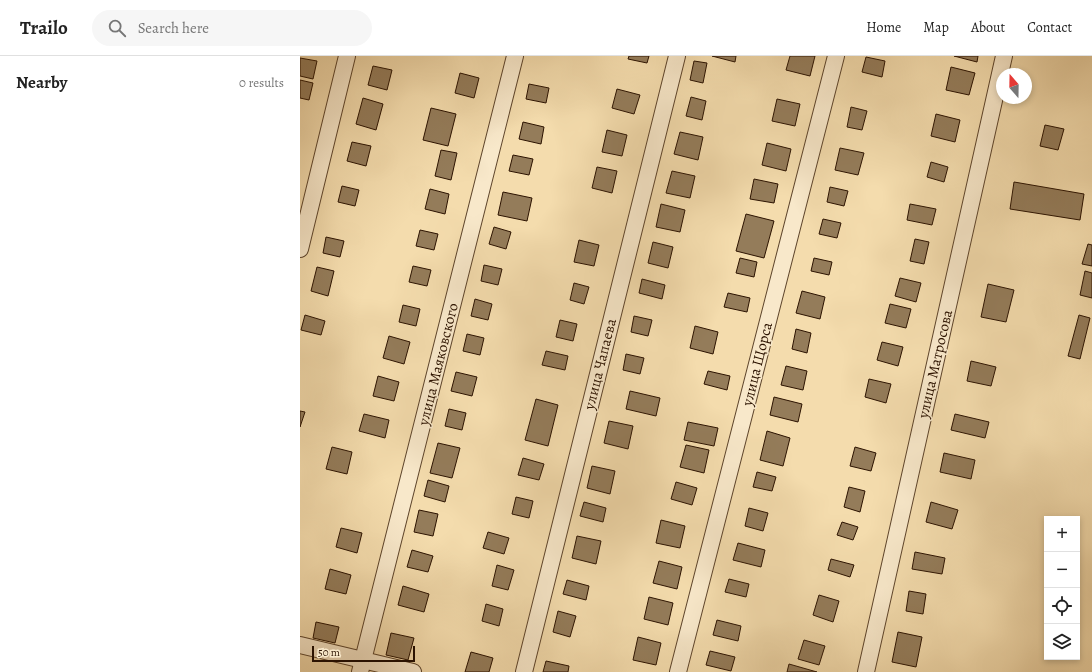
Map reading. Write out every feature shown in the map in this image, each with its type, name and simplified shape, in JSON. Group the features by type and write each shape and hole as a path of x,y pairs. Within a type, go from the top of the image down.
{"street":[{"path":"300,249 347,56"},
{"name":"улица Маяковского","path":"361,666 515,56"},
{"name":"улица Чапаева","path":"524,672 677,56"},
{"name":"улица Щорса","path":"678,672 836,56"},
{"name":"улица Матросова","path":"866,672 1004,56"},
{"path":"300,645 361,666 413,672"}],"building":[{"path":"629,56 649,56 647,63 628,59"},
{"path":"712,56 736,56 735,62"},
{"path":"790,56 815,56 810,76 786,70"},
{"path":"954,56 978,56 977,62"},
{"path":"866,57 885,61 882,77 862,72"},
{"path":"300,58 317,61 313,79 300,76"},
{"path":"694,61 707,63 703,83 690,80"},
{"path":"373,66 392,70 387,90 368,85"},
{"path":"951,67 975,73 969,95 946,90"},
{"path":"460,73 479,78 474,98 455,93"},
{"path":"300,80 313,83 309,100 300,98"},
{"path":"529,84 549,88 546,103 526,99"},
{"path":"617,89 640,95 634,114 612,108"},
{"path":"691,97 706,101 702,120 686,116"},
{"path":"363,98 383,104 376,130 356,124"},
{"path":"777,99 800,104 795,126 772,121"},
{"path":"851,107 867,111 862,130 847,127"},
{"path":"431,108 456,114 448,146 423,140"},
{"path":"936,114 960,120 955,142 931,136"},
{"path":"523,122 544,127 541,144 519,139"},
{"path":"1045,125 1064,129 1058,150 1040,146"},
{"path":"607,130 627,135 622,156 602,152"},
{"path":"680,132 703,137 698,160 674,154"},
{"path":"352,142 371,146 366,166 347,161"},
{"path":"767,143 791,149 786,171 762,165"},
{"path":"840,148 864,153 858,175 835,170"},
{"path":"441,150 457,153 451,180 435,176"},
{"path":"513,155 533,159 529,175 509,171"},
{"path":"931,162 948,167 944,182 927,177"},
{"path":"597,167 617,171 612,193 592,188"},
{"path":"672,171 695,176 690,198 666,193"},
{"path":"754,179 778,184 774,203 750,199"},
{"path":"1014,182 1084,194 1080,220 1010,209"},
{"path":"342,186 359,190 355,206 338,202"},
{"path":"830,187 848,191 844,206 827,202"},
{"path":"430,189 449,194 445,214 425,209"},
{"path":"503,192 532,198 527,221 498,215"},
{"path":"661,204 685,210 680,232 656,227"},
{"path":"910,204 936,209 932,225 907,220"},
{"path":"746,214 774,221 764,258 736,251"},
{"path":"823,219 841,223 837,238 819,234"},
{"path":"494,227 511,232 506,249 489,244"},
{"path":"420,230 438,234 434,250 416,246"},
{"path":"326,237 344,241 340,257 323,253"},
{"path":"915,239 929,242 924,264 910,261"},
{"path":"579,240 599,245 594,266 574,262"},
{"path":"653,242 673,247 668,268 648,263"},
{"path":"1088,244 1092,245 1092,266 1082,264"},
{"path":"740,258 757,262 754,277 736,273"},
{"path":"814,258 832,262 829,275 811,271"},
{"path":"484,265 502,269 498,285 481,281"},
{"path":"413,266 431,270 427,286 409,282"},
{"path":"317,267 334,271 328,296 311,291"},
{"path":"1085,271 1092,273 1092,298 1080,295"},
{"path":"900,278 921,283 916,302 895,296"},
{"path":"642,279 665,285 662,299 639,293"},
{"path":"574,283 589,287 584,304 570,300"},
{"path":"988,284 1014,290 1006,322 981,317"},
{"path":"802,291 825,297 820,319 796,313"},
{"path":"728,293 750,298 747,312 724,307"},
{"path":"475,299 492,304 488,320 471,316"},
{"path":"890,304 911,309 906,328 885,323"},
{"path":"403,305 420,309 416,326 399,322"},
{"path":"305,315 325,321 321,335 301,330"},
{"path":"1079,315 1090,318 1080,359 1068,356"},
{"path":"634,316 652,320 648,336 631,332"},
{"path":"560,320 577,324 573,341 556,337"},
{"path":"695,326 718,332 713,354 690,348"},
{"path":"796,329 811,333 807,353 792,349"},
{"path":"467,334 484,338 480,355 463,351"},
{"path":"389,336 410,342 404,364 383,358"},
{"path":"882,342 903,347 898,366 877,360"},
{"path":"546,351 568,356 565,370 542,365"},
{"path":"626,354 644,358 640,374 623,370"},
{"path":"971,361 996,367 991,386 967,381"},
{"path":"786,366 807,371 803,390 781,385"},
{"path":"708,371 730,376 727,390 704,384"},
{"path":"456,372 477,377 472,396 451,391"},
{"path":"378,376 399,382 394,401 373,396"},
{"path":"869,379 891,384 886,403 865,397"},
{"path":"630,391 660,398 656,416 626,409"},
{"path":"774,397 802,404 798,422 770,415"},
{"path":"536,399 558,405 548,446 525,440"},
{"path":"449,409 466,413 462,430 445,426"},
{"path":"300,411 305,412 300,427"},
{"path":"364,414 389,420 385,438 359,431"},
{"path":"955,414 989,422 985,438 951,430"},
{"path":"609,421 633,426 628,449 604,443"},
{"path":"688,422 718,428 714,446 684,440"},
{"path":"767,431 790,438 783,466 760,460"},
{"path":"438,443 460,448 452,478 430,473"},
{"path":"686,445 709,450 704,473 680,467"},
{"path":"332,447 352,452 347,474 326,469"},
{"path":"855,447 876,453 871,471 850,466"},
{"path":"944,453 975,460 971,479 940,472"},
{"path":"523,458 544,464 539,480 518,475"},
{"path":"592,466 615,471 610,494 587,488"},
{"path":"757,472 776,477 772,491 753,487"},
{"path":"428,480 449,486 445,502 424,496"},
{"path":"676,482 697,488 692,505 671,499"},
{"path":"849,487 865,491 860,512 844,507"},
{"path":"516,497 533,501 529,518 512,514"},
{"path":"584,502 606,508 603,522 580,516"},
{"path":"931,502 958,510 952,529 926,522"},
{"path":"749,508 768,513 763,531 745,526"},
{"path":"419,510 438,514 433,536 414,532"},
{"path":"661,520 685,526 680,548 656,543"},
{"path":"842,522 858,527 853,540 837,535"},
{"path":"341,528 362,533 357,553 336,547"},
{"path":"488,532 509,538 504,554 483,548"},
{"path":"577,536 601,541 596,564 572,558"},
{"path":"738,543 765,550 761,567 733,560"},
{"path":"412,550 433,556 428,572 407,567"},
{"path":"915,552 945,558 942,574 912,569"},
{"path":"831,559 854,565 850,577 828,570"},
{"path":"659,561 682,567 677,589 653,583"},
{"path":"497,565 514,570 508,590 492,586"},
{"path":"330,569 351,575 346,594 325,589"},
{"path":"729,579 749,584 746,597 725,592"},
{"path":"567,580 589,586 586,600 563,594"},
{"path":"403,586 429,594 424,612 398,605"},
{"path":"909,591 926,594 923,614 906,611"},
{"path":"819,595 839,601 833,622 813,615"},
{"path":"649,597 673,603 668,625 644,619"},
{"path":"486,604 503,609 499,626 482,621"},
{"path":"558,611 576,616 570,637 553,632"},
{"path":"717,620 741,626 738,641 713,635"},
{"path":"316,622 339,627 335,643 313,638"},
{"path":"898,632 922,637 916,667 892,662"},
{"path":"391,633 414,638 408,660 386,655"},
{"path":"638,637 661,643 656,665 633,660"},
{"path":"804,640 825,646 819,665 798,659"},
{"path":"710,651 735,657 731,671 706,665"},
{"path":"471,652 493,658 489,672 465,672"},
{"path":"546,661 569,666 568,672 543,672"},
{"path":"789,664 817,672 787,672"}]}
